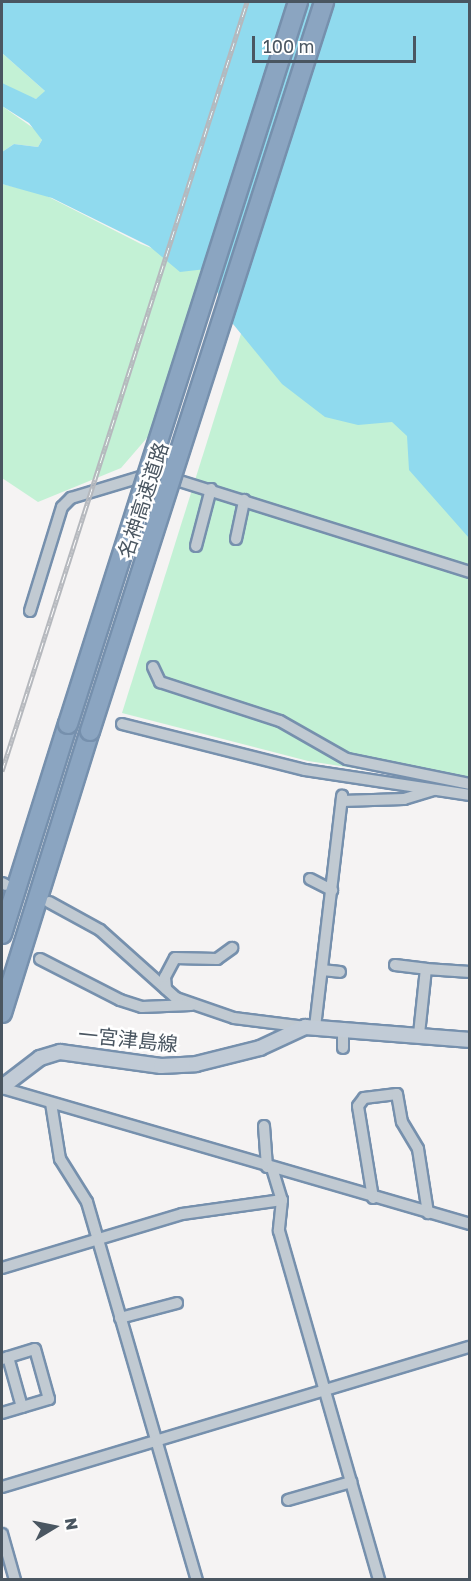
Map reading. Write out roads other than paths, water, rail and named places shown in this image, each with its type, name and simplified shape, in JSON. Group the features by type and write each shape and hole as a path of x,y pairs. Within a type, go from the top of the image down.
{"highway":[{"name":"名神高速道路","path":"2,934 298,2"},
{"name":"名神高速道路","path":"2,1012 324,2"}],"main road":[{"name":"一宮津島線","path":"2,1087 40,1058 60,1052 161,1066 196,1064 260,1048 310,1027 419,1034 470,1040"}],"street":[{"path":"30,611 62,507 71,498 154,473 470,572"},
{"path":"196,546 211,489"},
{"path":"236,539 244,500"},
{"path":"153,667 160,682 280,721 347,759 470,784"},
{"path":"122,724 305,770 470,795"},
{"path":"40,959 131,1003 191,1005 234,1018 310,1027 322,970 342,799 404,800 434,790"},
{"path":"310,879 332,890"},
{"path":"49,902 100,930 166,988 191,1005"},
{"path":"166,988 165,977 175,958 217,959 231,948"},
{"path":"396,965 470,972"},
{"path":"419,1034 426,969"},
{"path":"322,970 340,972"},
{"path":"343,1028 343,1048"},
{"path":"2,1087 270,1168 470,1224"},
{"path":"373,1198 358,1106 364,1098 397,1094 402,1122 418,1149 428,1213"},
{"path":"51,1103 60,1159 87,1202 197,1580"},
{"path":"264,1126 270,1168 282,1200 279,1232 380,1580"},
{"path":"2,1268 182,1214 282,1200"},
{"path":"120,1318 177,1303"},
{"path":"2,1487 155,1438 470,1347"},
{"path":"2,1413 49,1399 35,1349 5,1358 22,1407"},
{"path":"288,1500 351,1482"},
{"path":"2,1534 15,1580"}],"water":[{"path":"2,2 469,2 469,538 409,470 407,436 392,422 358,425 325,417 282,384 233,324 206,269 180,272 149,246 52,198 2,184 2,152 14,144 38,147 42,140 29,123 2,106 2,83 36,99 45,91 2,53"}],"railway":[{"path":"2,771 247,2"}]}
